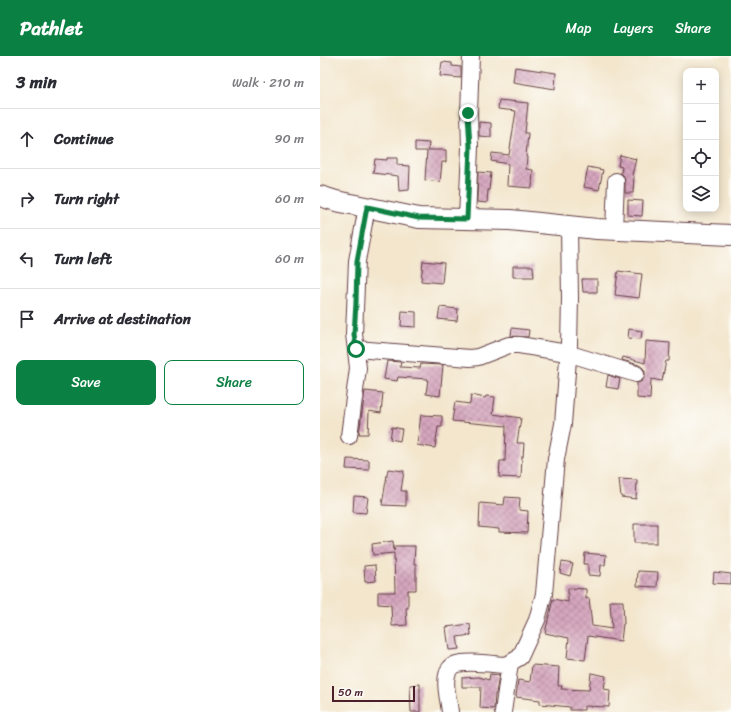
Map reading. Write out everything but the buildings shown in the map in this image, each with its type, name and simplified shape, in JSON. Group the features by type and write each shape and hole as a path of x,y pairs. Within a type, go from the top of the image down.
{"main road":[{"path":"320,196 336,201 419,218 510,220 614,230 731,235"}],"street":[{"path":"467,219 470,147 468,113 471,56"},
{"path":"614,230 616,181"},
{"path":"349,436 358,368 354,334 357,261 367,207"},
{"path":"450,712 446,683 450,668 462,663 504,664 510,663 520,657 537,620 544,594 556,459 562,424 567,353 570,298 569,226"},
{"path":"356,349 470,358 478,357 509,345 520,345 567,353 636,374"},
{"path":"503,712 510,663"}],"route":[{"path":"356,349 354,334 357,261 367,207 419,218 467,219 470,147 468,113"}]}
